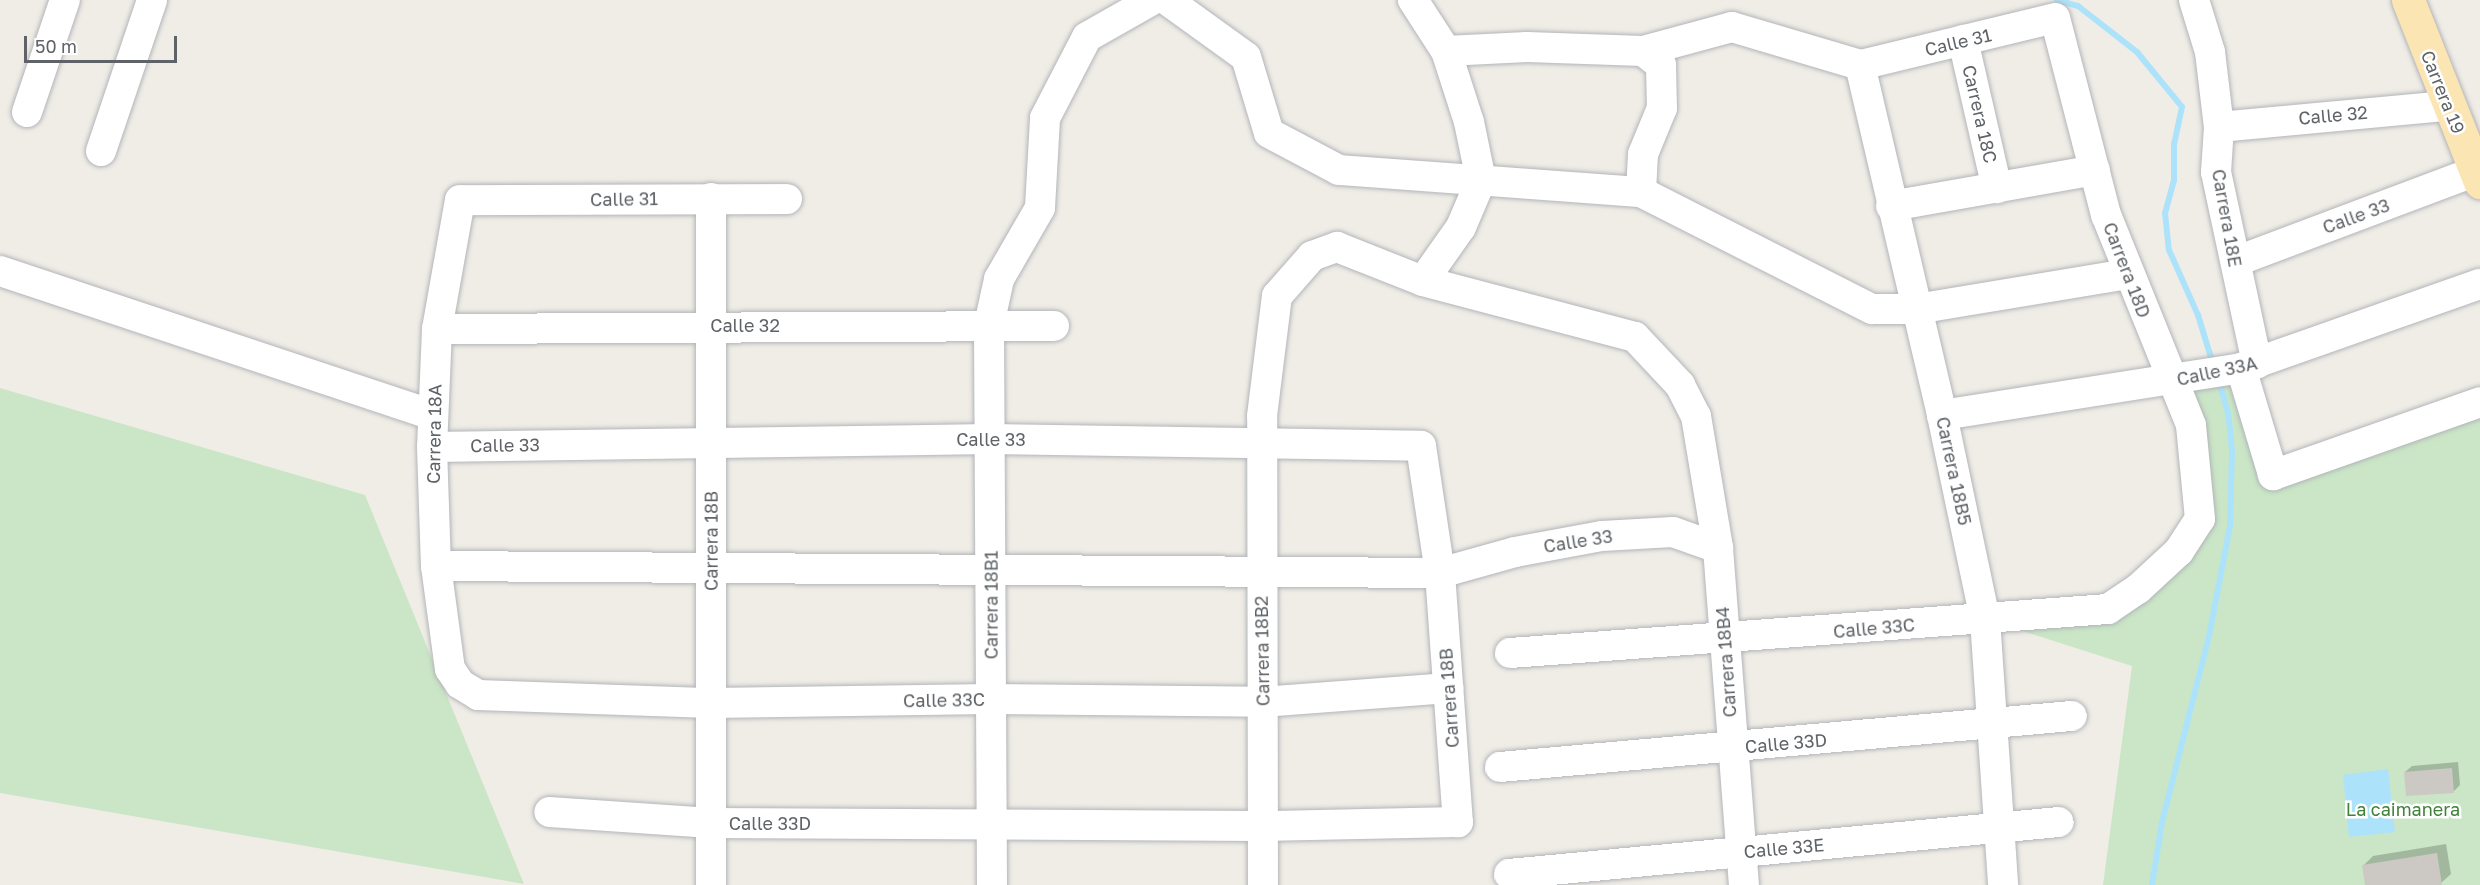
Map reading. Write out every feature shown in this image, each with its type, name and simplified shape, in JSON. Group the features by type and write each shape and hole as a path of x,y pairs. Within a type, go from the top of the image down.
{"main road":[{"name":"Carrera 19","path":"2408,0 2447,106 2478,177"}],"street":[{"path":"27,112 65,0"},
{"path":"101,151 152,0"},
{"path":"1167,0 1246,57 1269,133 1339,170 1641,192 1872,309 1916,309 2127,274"},
{"path":"1413,0 1446,51 1470,122 1481,180 1461,228 1423,281"},
{"name":"Carrera 18E","path":"2194,0 2210,52 2219,127 2216,172 2237,261 2236,272 2249,366 2273,475 2480,402"},
{"name":"Carrera 18B1","path":"992,885 989,325 999,279 1040,208 1045,118 1087,37 1138,3"},
{"name":"Calle 31","path":"1860,65 2055,18"},
{"name":"Carrera 18D","path":"2055,18 2095,170 2127,274 2191,425 2200,519"},
{"path":"1446,51 1527,47 1643,51 1732,27 1860,65"},
{"name":"Carrera 18C","path":"1963,40 1997,188"},
{"path":"1641,192 1643,154 1662,108 1661,65 1643,51"},
{"name":"Carrera 18B5","path":"1860,65 1891,206 1942,415 1985,619 2003,885"},
{"name":"Calle 32","path":"2219,127 2447,106"},
{"path":"1891,206 2095,170"},
{"name":"Calle 33","path":"2237,261 2478,177"},
{"name":"Carrera 18B","path":"711,198 711,885"},
{"name":"Calle 31","path":"460,200 787,199"},
{"name":"Carrera 18A","path":"450,669 436,566 432,447 437,329 460,200"},
{"name":"Carrera 18B2","path":"1263,885 1261,430 1277,296 1312,256 1337,247 1423,281"},
{"path":"0,271 433,415"},
{"name":"Carrera 18B4","path":"1423,281 1635,337 1680,385 1695,416 1718,548 1743,885"},
{"name":"Calle 33A","path":"1942,415 2173,381 2249,366 2480,284"},
{"name":"Calle 32","path":"437,329 711,325 1054,326"},
{"name":"Calle 33","path":"432,447 711,441 990,439 1261,430 1421,446 1440,573"},
{"name":"Calle 33C","path":"1510,653 1724,640 2108,609 2138,589 2179,551 2200,519"},
{"name":"Calle 33","path":"436,566 1440,573 1515,552 1602,536 1673,532 1718,548"},
{"name":"Carrera 18B","path":"1261,826 1458,822 1440,573"},
{"name":"Calle 33C","path":"450,669 460,684 478,695 711,703 991,699 1262,702 1448,688"},
{"name":"Calle 33D","path":"1500,768 2072,716"},
{"name":"Calle 33D","path":"549,812 711,823 991,824"},
{"name":"Calle 33E","path":"1509,874 2059,822"},
{"path":"991,824 1261,826"}],"green space":[{"name":"La caimanera","path":"2241,368 2273,475 2480,402 2480,885 2103,885 2132,666 1985,619 2108,609 2200,519 2173,381"},
{"path":"0,388 365,495 524,884 0,793"}],"water":[{"path":"2388,769 2395,832 2349,837 2343,775"}],"building":[{"path":"2452,768 2454,793 2406,796 2404,772"},
{"path":"2437,853 2442,885 2365,885 2362,865"}],"waterway":[{"path":"2057,0 2078,6 2137,52 2182,107 2174,144 2174,180 2165,213 2169,250 2198,315 2213,364"},
{"path":"2152,885 2162,822 2209,636 2230,526 2232,450 2228,413 2218,379"}]}
